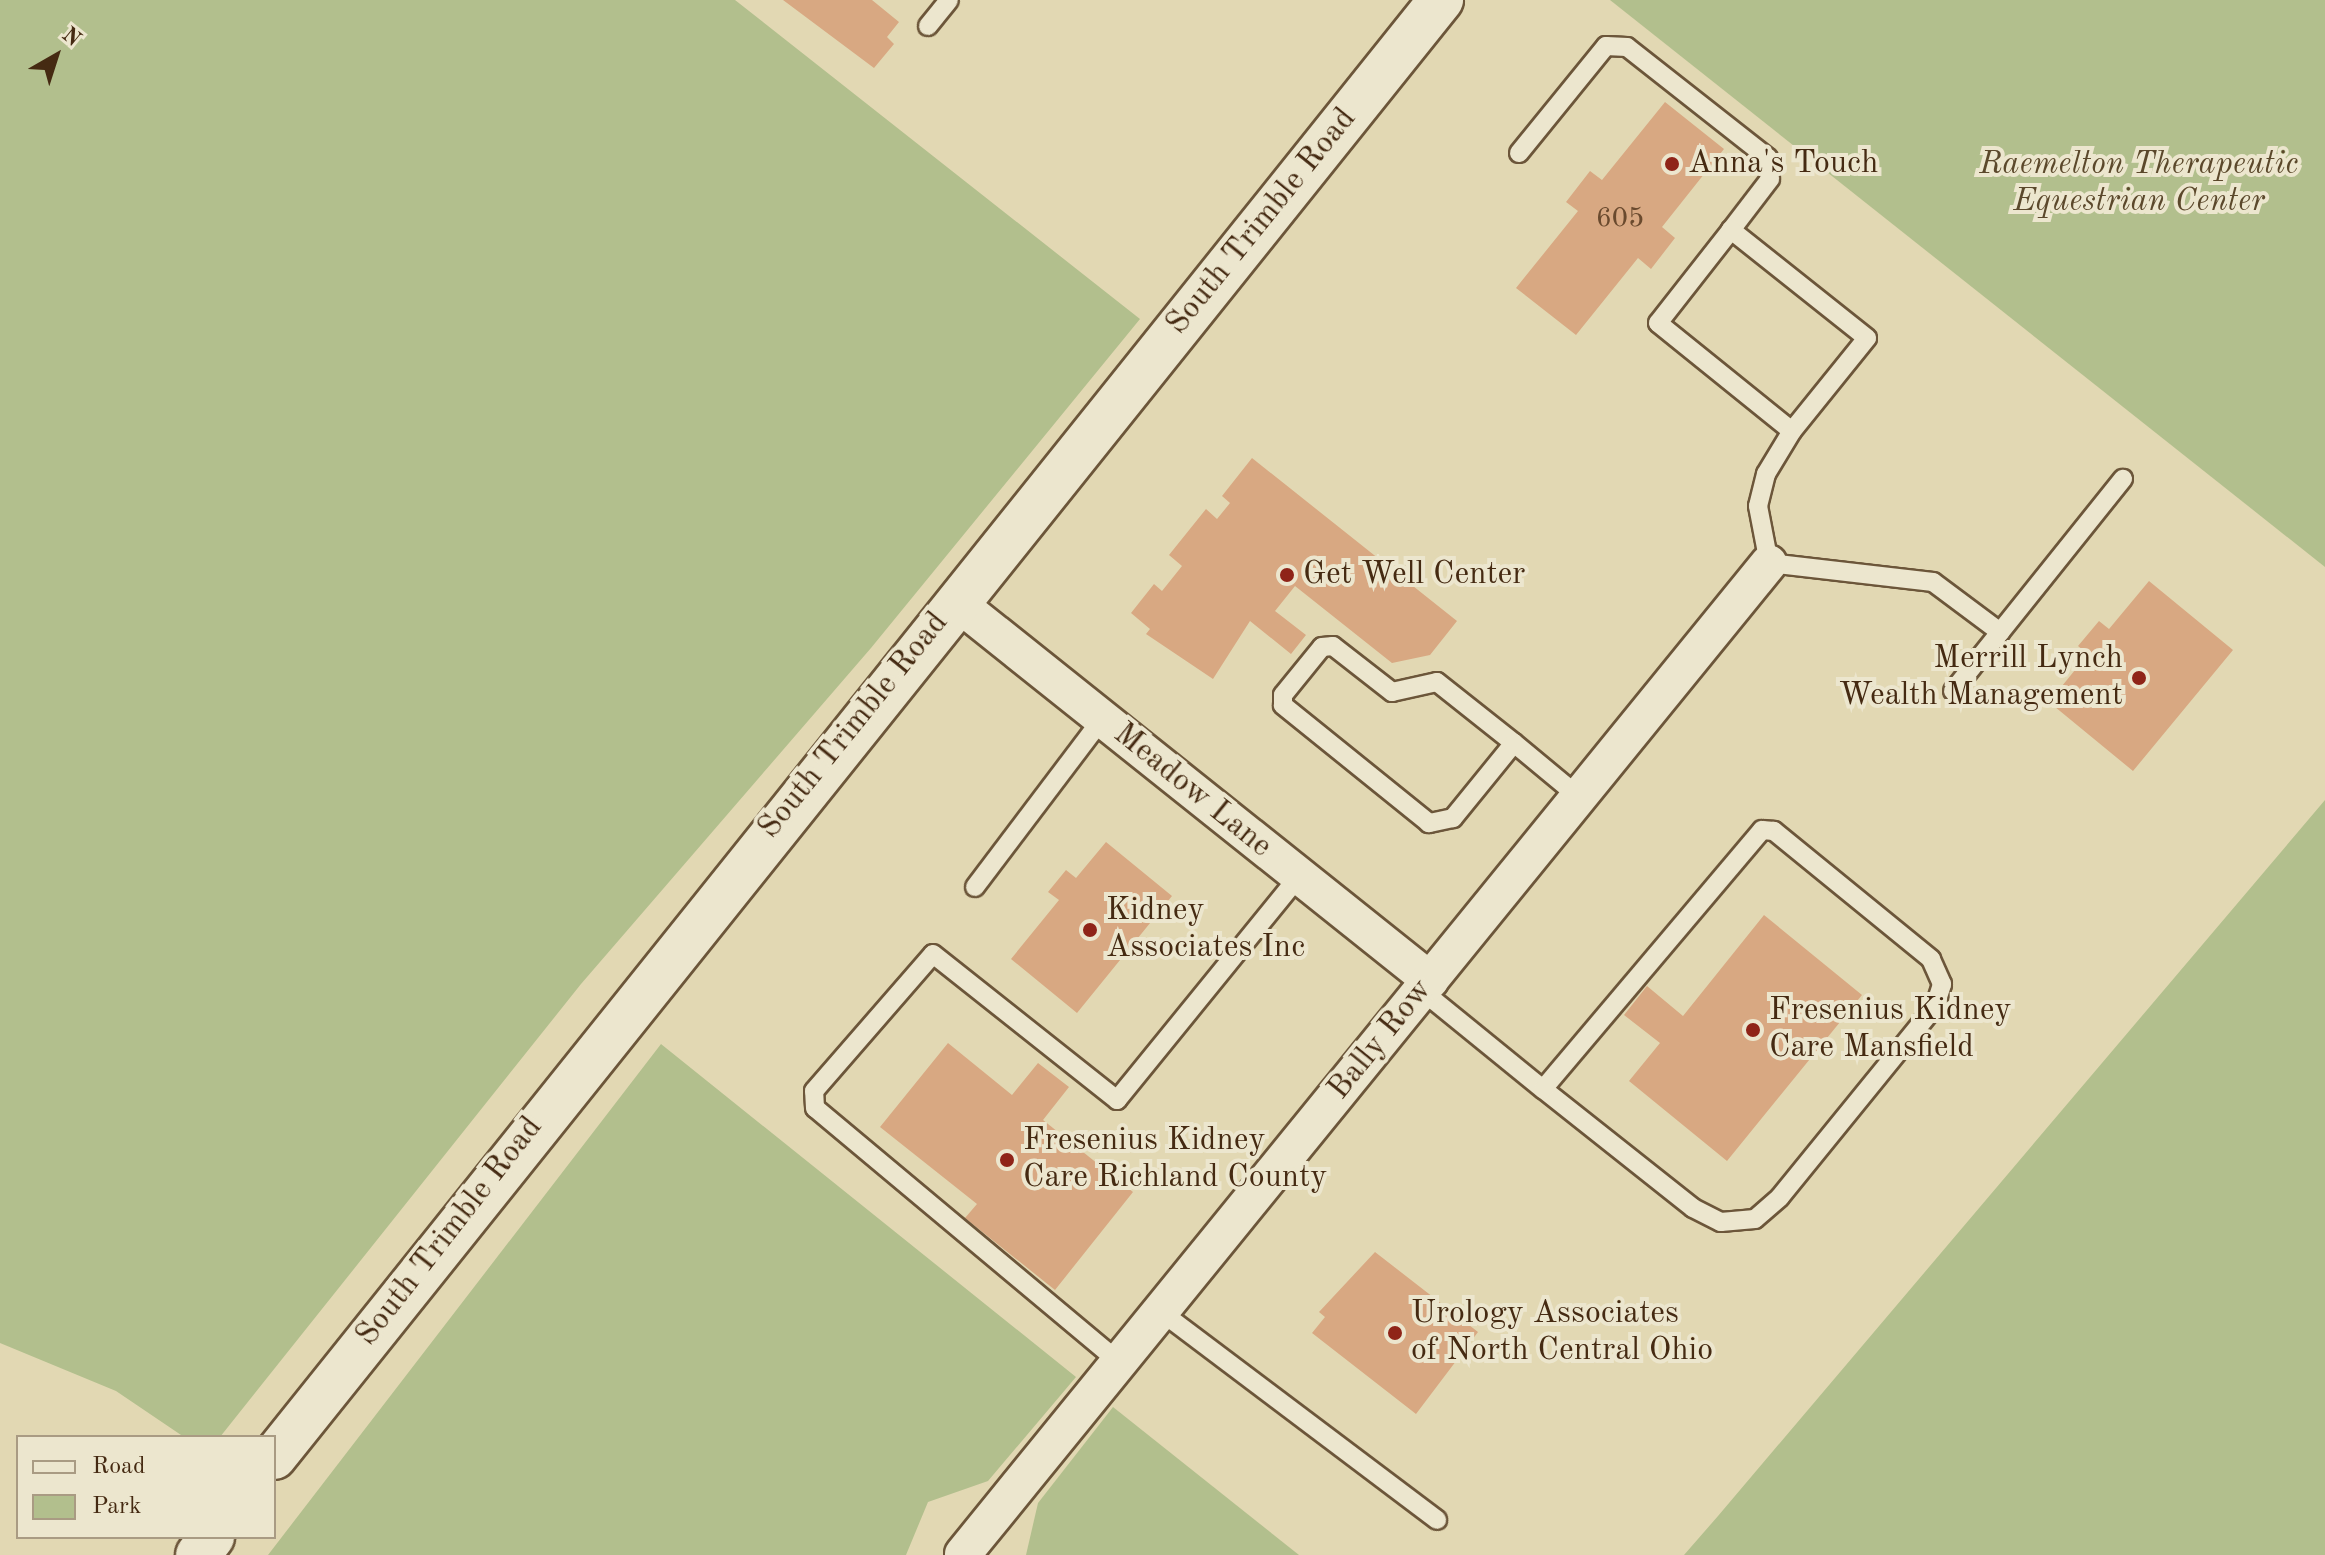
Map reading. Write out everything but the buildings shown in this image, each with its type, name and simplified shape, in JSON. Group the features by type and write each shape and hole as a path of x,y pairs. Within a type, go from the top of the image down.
{"main road":[{"name":"South Trimble Road","path":"276,1454 955,601 1441,0"},
{"path":"198,1555 210,1539"}],"street":[{"name":"Bally Row","path":"963,1554 1769,563"},
{"name":"Meadow Lane","path":"955,601 1299,876 1425,985"}],"lane":[{"path":"928,26 949,0"},
{"path":"1519,153 1606,46 1627,47 1768,158 1770,179 1658,323 1792,431"},
{"path":"1731,230 1867,338 1792,431 1766,474 1758,506 1769,563 1933,582 2000,632"},
{"path":"1953,691 2123,479"},
{"path":"1514,743 1453,818 1429,823 1283,705 1283,695 1322,647 1333,646 1392,692 1437,682 1514,743 1579,797"},
{"path":"975,887 1102,719"},
{"path":"1425,985 1543,1089 1693,1208 1721,1222 1755,1219 1935,1006 1942,984 1931,959 1774,831 1762,830 1543,1089"},
{"path":"1119,1362 815,1108 814,1091 933,954 1117,1100 1299,876"},
{"path":"1160,1311 1437,1520"}],"green space":[{"path":"0,0 735,0 1140,319 871,648 581,984 222,1435 181,1435 116,1391 0,1343"},
{"name":"Raemelton Therapeutic Equestrian Center","path":"1610,0 2325,0 2325,567"},
{"path":"2325,800 2325,1555 1684,1555 1718,1516"},
{"path":"661,1044 1076,1377 988,1481 928,1502 906,1555 268,1555"},
{"path":"1113,1407 1299,1555 1026,1555 1038,1503"}],"place":[{"name":"Anna's Touch","path":"1672,164"},
{"name":"Get Well Center","path":"1287,575"},
{"name":"Merrill Lynch Wealth Management","path":"2139,678"},
{"name":"Kidney Associates Inc","path":"1090,930"},
{"name":"Fresenius Kidney Care Mansfield","path":"1753,1030"},
{"name":"Fresenius Kidney Care Richland County","path":"1007,1160"},
{"name":"Urology Associates of North Central Ohio","path":"1395,1333"}]}
